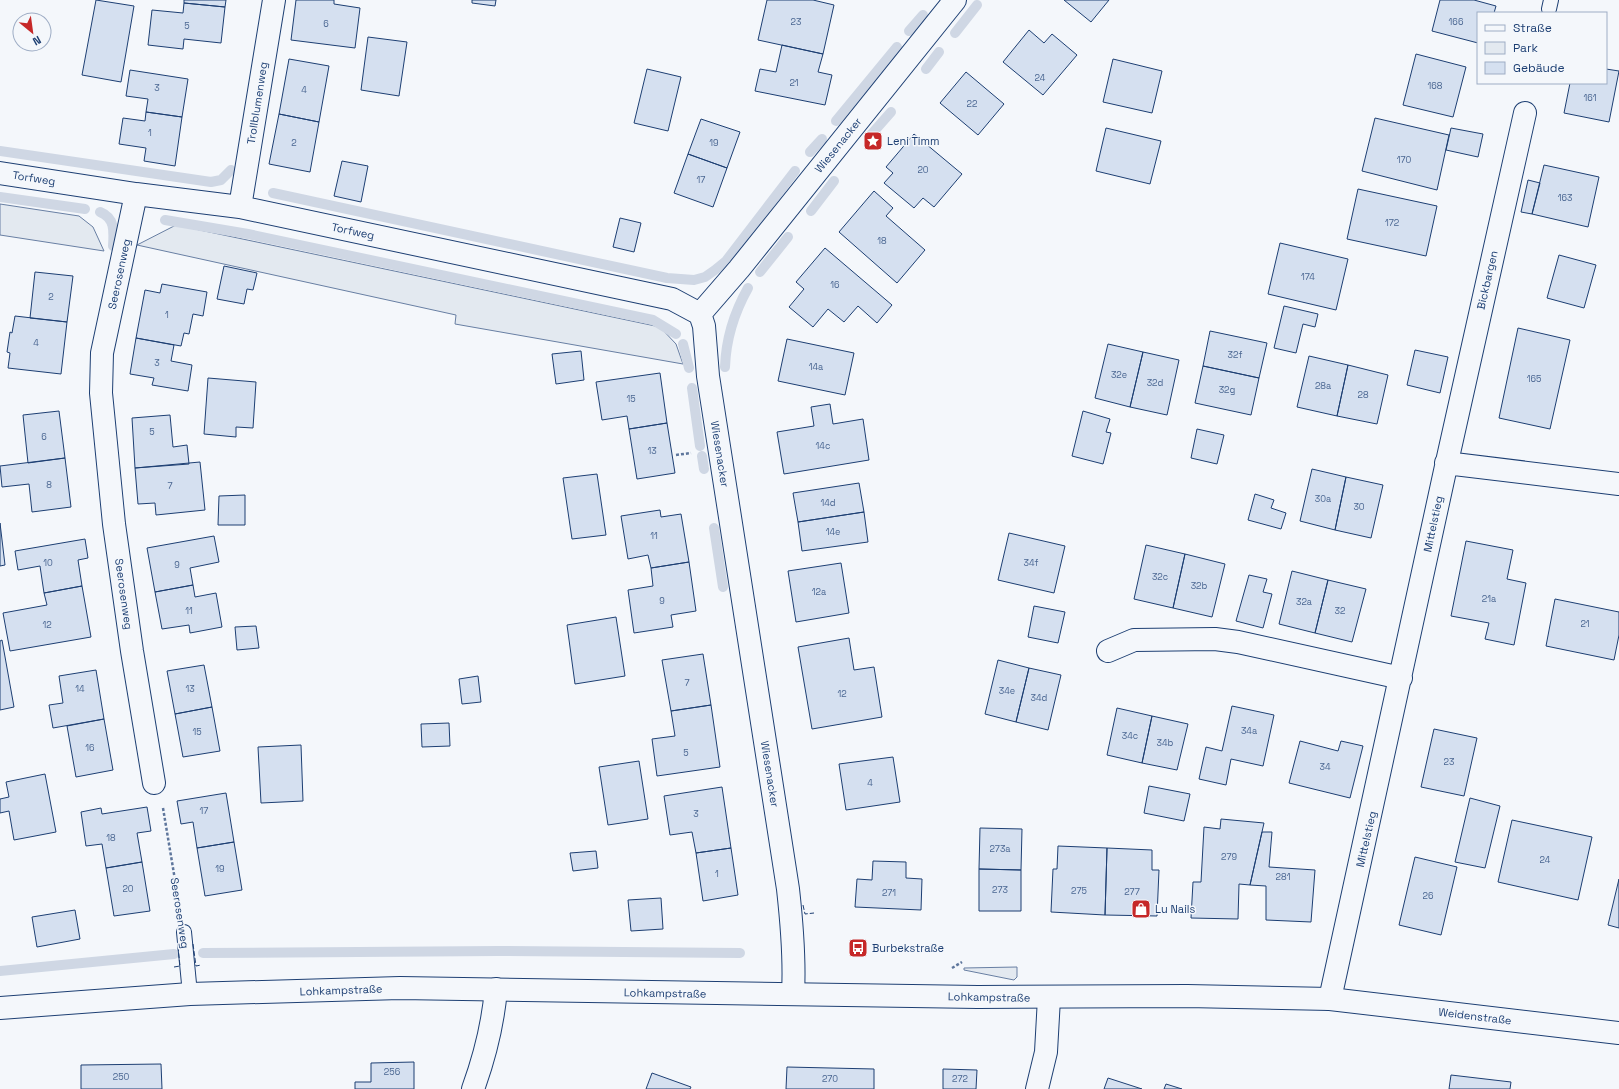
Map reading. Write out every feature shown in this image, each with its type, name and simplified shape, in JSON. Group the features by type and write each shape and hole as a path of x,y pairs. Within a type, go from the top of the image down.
{"street":[{"name":"Trollblumenweg","path":"240,207 274,0"},
{"name":"Wiesenacker","path":"793,994 795,964 788,889 708,376 704,326 700,314 744,263 955,0"},
{"name":"Bickbargen","path":"1448,456 1525,113"},
{"name":"Torfweg","path":"0,173 136,194 240,207 672,299 700,314"},
{"name":"Seerosenweg","path":"136,194 102,353 101,393 114,524 132,650 154,783"},
{"path":"1448,456 1619,484"},
{"name":"Mittelstieg","path":"1330,999 1401,678 1448,456"},
{"path":"1108,652 1134,640 1216,639 1238,642 1401,678"},
{"name":"Lohkampstraße","path":"0,1008 190,994 400,988 1049,998 1187,996 1330,999"},
{"path":"474,1089 486,1051 494,1018 496,989"},
{"path":"1037,1089 1046,1052 1049,998"},
{"name":"Weidenstraße","path":"1330,999 1619,1032"}],"lane":[{"name":"Seerosenweg","path":"184,932 190,994"}],"path":[{"name":"Seerosenweg","path":"154,783 163,806 184,932"}],"green space":[{"path":"0,204 79,216 93,227 104,251 0,235"},
{"path":"176,225 660,327 676,344 683,364 455,324 456,315 137,245"},
{"path":"1017,967 1017,977 1014,980 964,970 964,968"}],"building":[{"path":"96,0 134,6 121,82 82,75"},
{"path":"184,0 226,0 225,7 184,3"},
{"path":"296,0 334,0 334,4 360,8 355,48 291,40"},
{"path":"472,0 496,0 495,6 472,3"},
{"path":"767,0 813,0 834,5 823,54 758,40"},
{"path":"1064,0 1109,0 1091,22"},
{"path":"1440,0 1474,0 1496,6 1494,12 1477,12 1477,43 1432,31"},
{"path":"184,3 225,7 221,43 184,39 183,49 148,45 152,10 183,13"},
{"path":"1029,30 1044,43 1052,34 1077,55 1043,95 1003,62"},
{"path":"368,37 407,42 399,96 361,90"},
{"path":"782,45 823,54 818,72 832,75 825,105 755,91 760,69 776,72"},
{"path":"1416,54 1466,67 1453,117 1403,105"},
{"path":"289,59 329,66 319,122 279,114"},
{"path":"1113,59 1162,71 1152,113 1103,102"},
{"path":"647,69 681,77 668,131 634,123"},
{"path":"1607,69 1619,71 1609,122 1564,113 1570,84 1607,84"},
{"path":"130,70 188,79 182,117 146,112 148,99 126,96"},
{"path":"966,72 1004,104 978,135 940,103"},
{"path":"146,112 182,117 175,166 144,161 146,148 119,144 123,118 145,121"},
{"path":"279,114 319,122 310,172 269,164"},
{"path":"1375,118 1449,135 1437,190 1362,171"},
{"path":"701,119 740,132 727,168 688,154"},
{"path":"1106,128 1161,141 1150,184 1096,171"},
{"path":"1451,128 1483,134 1478,157 1446,150"},
{"path":"914,134 962,174 934,207 923,198 914,208 884,183 893,173 886,167"},
{"path":"688,154 727,168 713,207 674,193"},
{"path":"342,161 368,166 361,202 334,196"},
{"path":"1544,165 1599,177 1588,227 1532,214"},
{"path":"1528,180 1540,183 1532,214 1521,212"},
{"path":"1358,189 1437,206 1426,256 1347,239"},
{"path":"874,191 893,208 886,216 925,250 897,283 839,232"},
{"path":"620,218 641,223 634,252 613,247"},
{"path":"1280,243 1348,259 1336,310 1268,294"},
{"path":"825,248 892,305 877,323 858,306 844,322 828,309 813,327 789,307 804,289 796,282"},
{"path":"1559,255 1596,265 1584,308 1547,298"},
{"path":"224,266 257,273 253,290 247,289 244,304 217,299"},
{"path":"35,272 73,276 67,322 30,318"},
{"path":"162,284 207,292 203,316 193,314 189,334 184,333 181,346 136,338 145,290 160,293"},
{"path":"1284,306 1318,314 1315,327 1303,324 1296,353 1274,348"},
{"path":"15,316 67,322 61,374 8,368 10,353 7,352 10,332 12,333"},
{"path":"1518,328 1570,340 1550,429 1499,418"},
{"path":"1210,331 1267,343 1259,378 1203,366"},
{"path":"136,338 174,345 171,361 192,365 188,391 152,385 154,378 130,374"},
{"path":"787,339 854,353 845,395 778,381"},
{"path":"1108,344 1143,352 1130,407 1095,398"},
{"path":"1415,350 1448,357 1440,393 1407,385"},
{"path":"581,351 584,380 556,384 552,354"},
{"path":"1143,352 1179,360 1167,415 1130,407"},
{"path":"1309,356 1348,365 1337,416 1297,407"},
{"path":"1348,365 1388,375 1377,424 1337,416"},
{"path":"1203,366 1259,378 1251,415 1195,403"},
{"path":"660,373 667,423 629,429 627,416 602,420 596,382"},
{"path":"208,378 256,382 253,428 236,427 236,437 204,434"},
{"path":"830,404 833,424 863,419 869,460 784,474 777,432 814,426 811,407"},
{"path":"59,411 65,458 28,463 23,415"},
{"path":"1083,411 1110,419 1106,432 1111,433 1103,464 1072,456"},
{"path":"170,415 173,447 187,445 189,464 135,468 132,418"},
{"path":"667,423 675,473 637,479 629,429"},
{"path":"1197,429 1224,435 1217,464 1191,458"},
{"path":"65,458 71,507 32,512 29,484 2,487 0,466"},
{"path":"200,462 205,510 156,515 155,503 138,504 135,468"},
{"path":"1312,469 1346,477 1335,530 1300,521"},
{"path":"597,474 606,535 572,539 563,478"},
{"path":"1346,477 1383,485 1371,538 1335,530"},
{"path":"859,483 864,512 798,522 793,493"},
{"path":"1255,494 1274,500 1271,508 1286,513 1281,529 1248,520"},
{"path":"245,495 245,525 218,525 219,496"},
{"path":"660,510 661,517 681,514 689,562 651,568 648,555 628,559 621,516"},
{"path":"864,512 868,542 802,551 798,522"},
{"path":"0,523 5,565 0,566"},
{"path":"1009,533 1065,546 1054,593 998,580"},
{"path":"214,536 219,562 190,568 193,585 155,592 147,548"},
{"path":"85,539 88,558 78,560 82,586 44,593 40,566 18,570 15,551"},
{"path":"1466,541 1513,550 1507,579 1526,583 1514,645 1485,639 1489,623 1451,616"},
{"path":"1146,545 1185,554 1173,608 1134,599"},
{"path":"1185,554 1225,564 1212,617 1173,608"},
{"path":"689,562 696,611 671,615 673,627 634,633 628,590 653,586 651,568"},
{"path":"841,563 849,613 796,622 788,571"},
{"path":"1292,571 1328,580 1315,633 1279,624"},
{"path":"1249,575 1267,579 1263,592 1272,594 1263,628 1236,621"},
{"path":"1328,580 1366,589 1352,642 1315,633"},
{"path":"193,585 195,597 216,593 222,627 190,633 189,625 162,629 155,592"},
{"path":"82,586 91,637 10,651 3,613 47,605 44,593"},
{"path":"1555,599 1619,612 1619,635 1614,660 1546,646"},
{"path":"1034,606 1065,612 1058,643 1028,637"},
{"path":"616,617 625,676 575,684 567,625"},
{"path":"256,626 259,648 237,650 235,627"},
{"path":"849,638 854,670 874,667 882,717 812,729 798,647"},
{"path":"2,640 14,707 0,710 0,641"},
{"path":"703,654 711,705 671,711 662,660"},
{"path":"998,660 1029,668 1016,722 985,714"},
{"path":"204,665 212,707 175,714 167,671"},
{"path":"1029,668 1061,675 1048,730 1016,722"},
{"path":"96,670 104,719 53,728 49,705 63,703 59,676"},
{"path":"478,676 481,702 462,704 459,679"},
{"path":"711,705 720,767 657,776 652,739 675,736 671,711"},
{"path":"1232,706 1274,715 1263,766 1231,759 1226,785 1199,779 1206,747 1222,751"},
{"path":"212,707 220,751 183,757 175,714"},
{"path":"1117,708 1152,716 1142,763 1107,755"},
{"path":"1152,716 1188,724 1177,770 1142,763"},
{"path":"104,719 113,770 76,777 67,726"},
{"path":"449,723 450,746 422,747 421,724"},
{"path":"1434,729 1477,738 1464,796 1421,787"},
{"path":"1300,741 1338,751 1341,741 1363,746 1350,798 1289,783"},
{"path":"301,745 303,801 261,803 258,747"},
{"path":"893,757 900,802 846,810 839,764"},
{"path":"639,761 648,819 608,825 599,767"},
{"path":"45,774 56,832 14,840 9,811 0,813 0,799 9,797 6,782"},
{"path":"1149,786 1190,794 1184,821 1144,813"},
{"path":"722,787 731,848 696,853 692,832 670,835 664,796"},
{"path":"226,793 234,842 197,848 193,822 181,824 177,801"},
{"path":"1470,798 1500,806 1485,868 1455,862"},
{"path":"147,807 151,831 137,833 142,862 106,868 102,844 86,846 81,812 101,808 102,814"},
{"path":"1221,819 1264,823 1250,885 1239,884 1238,919 1191,918 1193,882 1201,882 1204,827 1220,829"},
{"path":"1512,820 1592,837 1578,900 1498,882"},
{"path":"980,828 1022,829 1021,870 979,869"},
{"path":"1262,832 1272,832 1269,867 1315,870 1311,922 1266,920 1266,886 1250,885"},
{"path":"234,842 242,890 205,896 197,848"},
{"path":"1058,846 1107,848 1105,915 1051,912 1053,869 1057,869"},
{"path":"731,848 738,895 703,901 696,853"},
{"path":"1107,848 1152,850 1152,870 1159,870 1157,916 1105,915"},
{"path":"596,851 598,868 573,871 570,853"},
{"path":"1415,857 1457,867 1441,935 1399,925"},
{"path":"873,861 906,862 906,878 922,879 921,910 855,907 857,879 872,880"},
{"path":"142,862 150,911 114,916 106,868"},
{"path":"979,869 1021,870 1021,911 979,911"},
{"path":"1619,879 1619,928 1608,925"},
{"path":"661,898 663,929 631,931 628,900"},
{"path":"75,910 80,939 37,947 32,917"},
{"path":"414,1062 414,1089 355,1089 355,1082 371,1082 371,1063"},
{"path":"161,1064 162,1089 81,1089 81,1065"},
{"path":"787,1067 874,1069 874,1089 786,1089"},
{"path":"943,1069 977,1070 976,1089 943,1089"},
{"path":"652,1073 691,1087 690,1089 646,1089"},
{"path":"1451,1075 1511,1082 1510,1089 1449,1089"},
{"path":"1108,1078 1142,1089 1104,1089"},
{"path":"1166,1084 1182,1089 1164,1089"}],"waterway":[{"path":"955,33 977,5"},
{"path":"909,31 923,15"},
{"path":"836,121 897,47"},
{"path":"926,69 939,52"},
{"path":"869,137 891,112"},
{"path":"810,152 822,139"},
{"path":"0,151 211,182 221,180 231,170"},
{"path":"273,193 667,278 694,280 705,277 726,261 795,171"},
{"path":"811,211 834,181"},
{"path":"0,197 85,209"},
{"path":"100,212 111,221 114,235 113,246"},
{"path":"165,220 248,234 653,320 676,334"},
{"path":"760,272 788,237"},
{"path":"725,367 729,336 735,316 748,288"},
{"path":"683,344 689,368"},
{"path":"692,388 700,446"},
{"path":"702,456 704,469"},
{"path":"714,528 723,587"},
{"path":"203,953 498,951 740,953"},
{"path":"0,971 174,954"}],"fence":[{"path":"803,905 805,914 814,913"},
{"path":"193,944 196,966 201,965"},
{"path":"174,967 180,966 178,947"}],"place":[{"name":"Leni Timm","path":"873,141"},
{"name":"Lu Nails","path":"1141,909"},
{"name":"Burbekstraße","path":"858,948"}]}
